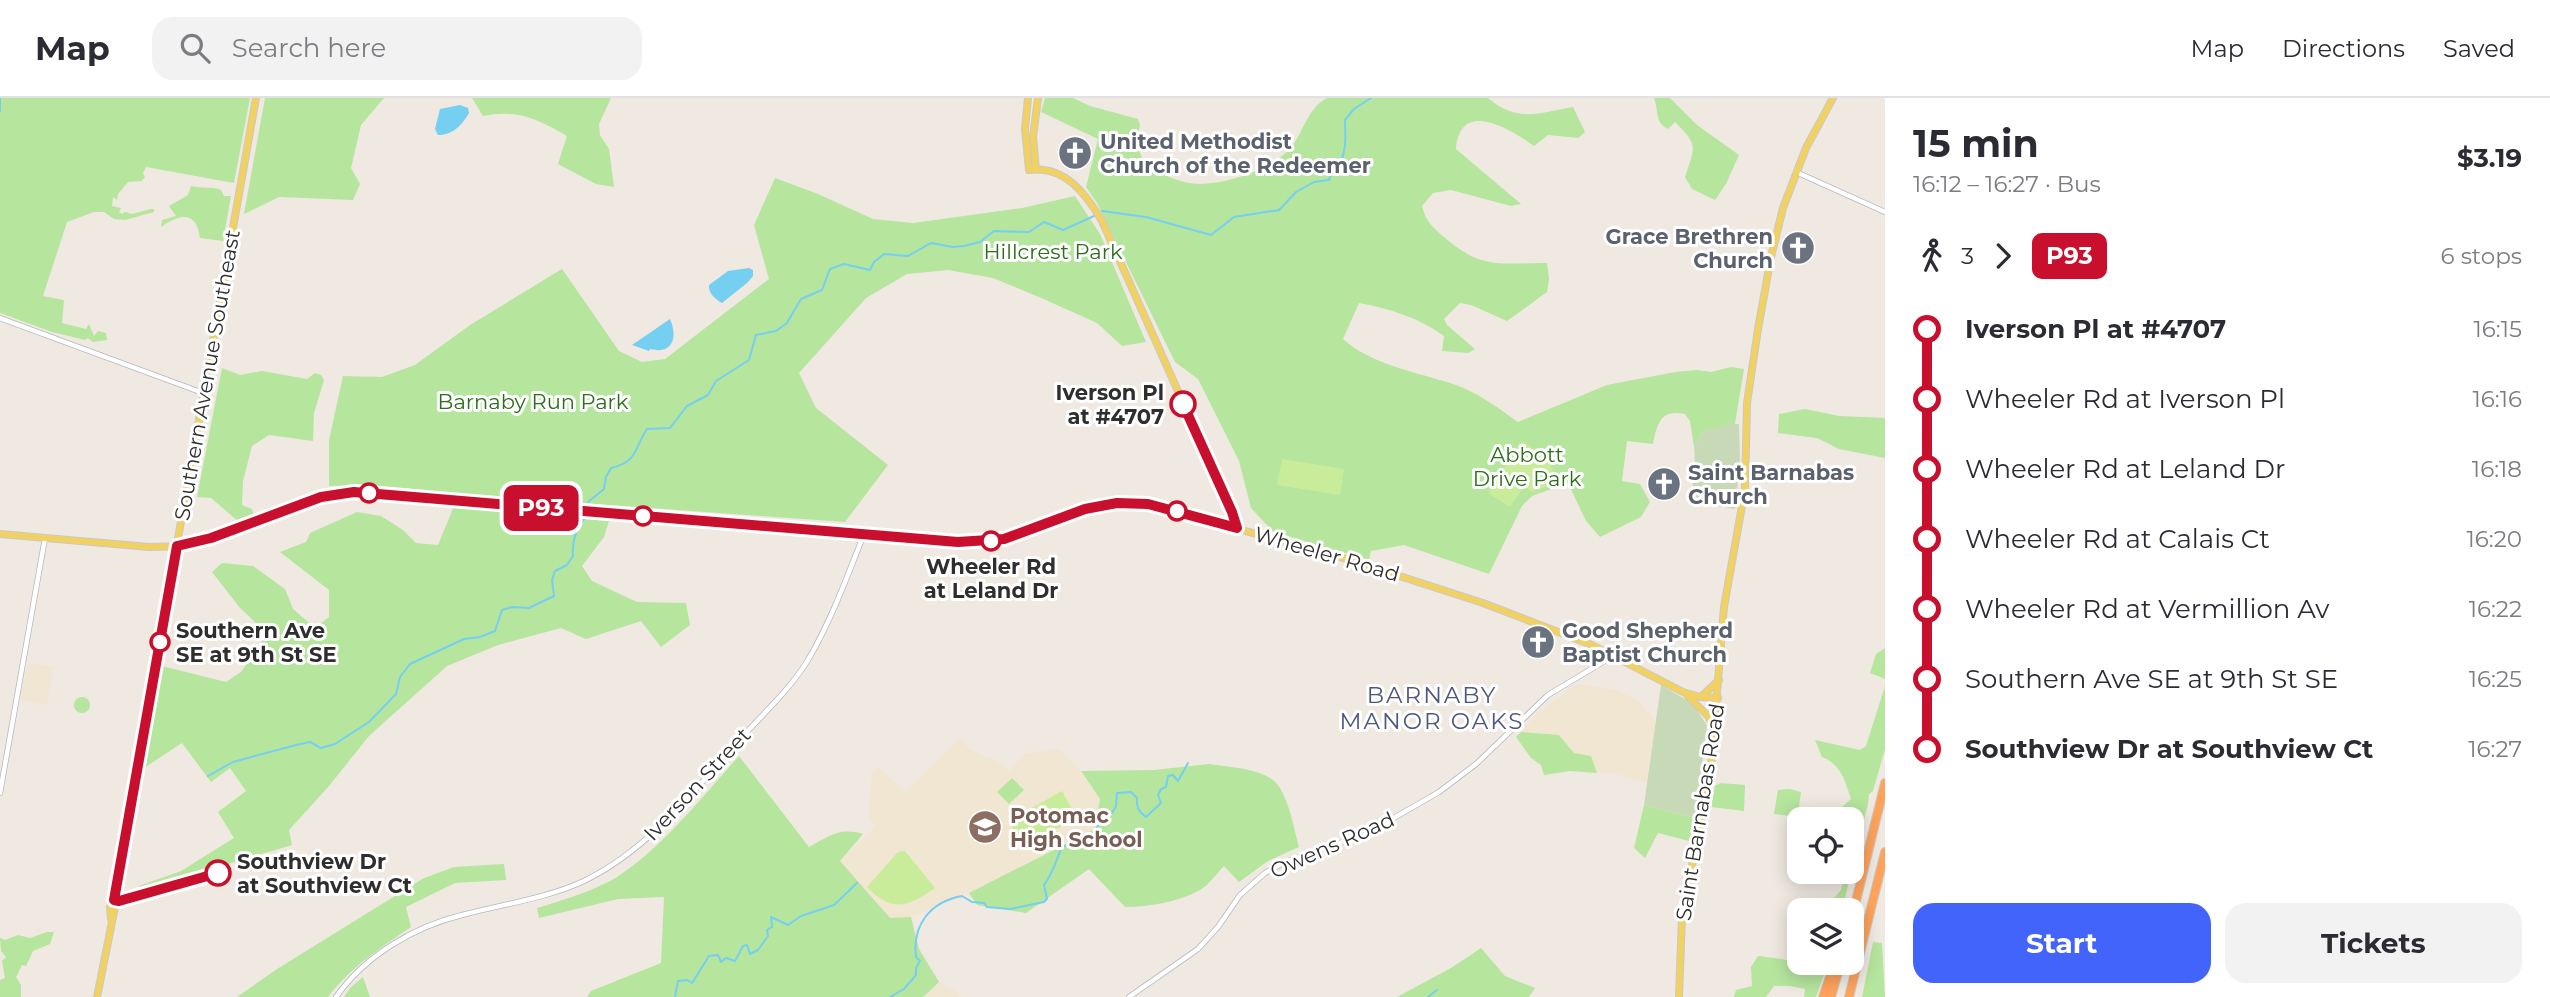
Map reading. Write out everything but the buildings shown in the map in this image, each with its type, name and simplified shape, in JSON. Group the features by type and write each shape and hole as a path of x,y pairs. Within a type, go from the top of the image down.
{"highway":[{"path":"1853,898 1885,783"},
{"path":"1856,898 1868,848"},
{"path":"1849,997 1885,852"},
{"path":"1823,997 1831,975"},
{"path":"1831,997 1837,975"}],"main road":[{"name":"Southern Avenue Southeast","path":"97,997 256,98"},
{"path":"1028,98 1025,130 1032,170"},
{"path":"1032,170 1038,98"},
{"name":"Saint Barnabas Road","path":"1679,997 1682,917 1708,783 1718,698 1724,607 1745,489 1750,376 1770,257 1796,172 1833,98"},
{"path":"1032,170 1054,172 1079,187 1102,222 1237,528"},
{"name":"Wheeler Road","path":"0,534 149,547 177,546 211,538 321,497 354,492 982,542 1017,535 1085,509 1131,503 1160,507 1237,528 1451,592 1570,636 1683,692 1718,698"},
{"path":"1700,697 1719,680"},
{"path":"1683,692 1708,716 1715,730"}],"street":[{"path":"1796,172 1885,212"},
{"path":"0,318 203,393"},
{"name":"Iverson Street","path":"336,997 352,976 374,957 425,928 461,915 558,891 611,866 645,841 682,804 802,670 828,621 864,534"},
{"path":"0,793 45,538"},
{"name":"Owens Road","path":"1129,997 1206,942 1240,895 1265,873 1292,860 1366,834 1414,807 1476,764 1548,695 1613,656"},
{"path":"0,758 6,756"}],"shaded area":[{"path":"28,663 53,667 47,705 21,700"},
{"path":"1577,684 1615,690 1638,700 1656,722 1646,783 1612,773 1597,773 1591,756 1574,753 1559,735 1521,732 1537,713"},
{"name":"Potomac High School","path":"960,738 970,750 997,761 1009,771 1025,754 1059,749 1077,766 1100,799 1095,829 981,888 911,917 890,918 840,861 876,826 869,818 872,773 878,767 905,792"},
{"path":"939,982 955,991 960,997 923,997"}],"green space":[{"path":"0,98 250,98 234,183 146,167 143,173 145,177 141,181 128,182 118,194 117,200 113,197 112,206 121,208 119,212 122,214 151,209 154,209 154,212 125,220 114,219 104,212 94,212 67,222 43,296 64,300 62,323 86,329 89,324 94,336 98,331 106,333 107,340 93,342 88,338 85,340 52,332 0,313"},
{"path":"265,98 384,98 361,125 351,168 360,184 353,200 279,197 244,214"},
{"path":"472,98 611,98 599,124 600,135 609,149 614,187 596,184 558,164 567,136 527,117 507,114 483,116"},
{"name":"Abbott Drive Park","path":"1045,98 1073,98 1090,106 1138,119 1140,125 1136,143 1145,165 1193,184 1237,178 1275,161 1293,145 1311,113 1327,98 1488,98 1509,111 1529,114 1573,107 1585,132 1578,138 1548,135 1534,146 1500,126 1476,121 1466,125 1460,134 1456,149 1521,204 1511,206 1451,190 1433,193 1422,206 1433,227 1469,255 1492,262 1547,263 1547,292 1507,321 1460,303 1444,319 1447,325 1475,349 1468,353 1442,351 1444,336 1434,329 1403,315 1359,303 1343,339 1381,362 1470,391 1518,422 1607,385 1675,372 1711,372 1731,367 1744,369 1735,424 1703,431 1694,447 1690,421 1685,414 1670,414 1659,424 1653,444 1627,441 1622,481 1640,484 1650,502 1641,517 1600,537 1586,521 1568,483 1532,496 1522,506 1489,574 1404,545 1371,551 1369,560 1274,532 1251,508 1239,461 1198,379 1175,362 1097,203 1086,187 1098,139 1041,112"},
{"path":"1654,98 1670,98 1697,125 1739,155 1726,184 1715,200 1692,189 1685,177 1693,152 1691,142 1675,122 1668,129 1661,123"},
{"name":"Barnaby Run Park","path":"775,178 873,219 913,223 1022,208 1075,196 1100,234 1146,342 1122,346 1097,323 1039,297 993,278 948,270 907,274 866,298 799,373 816,408 888,465 845,522 497,497 372,485 329,486 329,440 343,376 382,377 415,365 470,325 562,269 619,351 642,362 665,359 769,279 754,225"},
{"path":"191,186 221,190 224,196 231,196 223,241 200,238 198,228 190,218 179,218 161,227 162,220 176,216 169,206 188,195"},
{"path":"222,368 240,375 262,371 307,379 315,373 321,375 324,380 314,413 313,441 269,435 252,446 243,481 242,505 252,509 254,517 239,522 211,498 197,497"},
{"path":"1805,409 1839,416 1885,418 1885,458 1839,449 1817,438 1778,433 1779,414"},
{"path":"1739,424 1740,460 1735,509 1698,503 1690,475 1695,463 1694,447 1703,431"},
{"name":"Abbott Drive Park","path":"1522,441 1542,454 1545,453 1557,480 1555,484 1532,492 1524,486 1510,507 1488,493"},
{"path":"1282,459 1344,469 1340,495 1277,485"},
{"path":"454,506 526,513 556,525 571,518 609,521 604,537 582,566 592,581 637,602 686,603 690,625 661,647 641,621 586,639 561,628 498,645 447,666 369,736 289,830 292,845 140,890 139,886 181,871 234,838 218,812 246,791 230,768 211,782 182,743 144,768 162,666 226,682 241,672 264,638 254,621 240,608 212,572 222,563 253,566 285,589 293,609 315,628 329,617 329,590 280,552 306,542 310,533 357,512 381,516 403,530 416,543 438,545"},
{"path":"1885,648 1885,679 1870,673 1876,654"},
{"path":"1661,685 1692,703 1707,725 1695,818 1644,805"},
{"path":"1885,686 1885,749 1864,820 1864,807 1842,807 1851,799 1847,786 1834,764 1822,757 1815,740 1860,750 1866,746"},
{"path":"79,697 85,697 90,705 88,711 79,713 74,708 74,702"},
{"path":"1521,732 1559,735 1574,753 1591,756 1597,773 1570,771 1544,775 1541,765 1531,758 1516,737"},
{"path":"739,756 809,847 841,832 863,834 840,861 890,918 911,917 919,949 939,982 923,997 587,997 591,991 661,963 664,897 618,899 539,918 537,908 599,886 634,865 681,821"},
{"path":"1209,764 1251,770 1273,780 1283,793 1299,847 1268,861 1239,882 1224,866 1200,890 1173,901 1153,905 1125,907 1089,869 1026,913 977,905 969,893 1095,829 1100,799 1081,771 1154,770"},
{"path":"1012,778 1024,790 1009,804 997,792"},
{"path":"1721,783 1745,785 1744,811 1711,807 1715,786"},
{"path":"1778,790 1801,792 1799,806 1787,807 1787,816 1774,814"},
{"path":"1062,791 1077,818 1023,847 1009,821"},
{"path":"1644,805 1695,818 1689,841 1658,833 1645,858 1634,848"},
{"path":"905,851 935,888 917,900 892,904 867,887 898,852"},
{"path":"504,864 506,880 455,883 406,907 411,927 356,967 328,997 237,997 277,969 424,878 454,867"},
{"path":"1842,884 1848,884 1845,898 1834,898 1841,890"},
{"path":"54,932 50,944 33,951 26,966 22,965 16,977 21,985 21,997 0,997 0,980 5,978 2,961 6,957 1,951 0,938 5,940 18,935 30,938"},
{"path":"1873,942 1882,943 1885,997 1862,997"},
{"path":"1481,948 1505,976 1535,988 1529,997 1397,997 1451,968"},
{"path":"1758,956 1787,960 1787,975 1824,975 1816,997 1804,997 1805,989 1774,986 1766,997 1734,997 1736,990 1752,986 1751,967"},
{"path":"363,977 370,997 344,997 351,987"}],"water":[{"path":"460,105 468,108 469,113 453,131 438,135 435,129 440,109"},
{"path":"749,268 753,270 753,276 722,303 711,293 709,285 728,271"},
{"path":"670,319 673,338 669,347 649,351 632,345"}],"waterway":[{"path":"0,98 0,111"},
{"path":"1102,211 1146,217 1211,235 1234,217 1279,210 1296,192 1314,182 1329,180 1343,156 1345,120 1354,109 1371,98"},
{"path":"588,502 604,489 611,468 631,458 647,429 670,428 687,406 708,395 716,381 749,360 756,335 776,331 787,323 801,299 822,290 830,269 844,264 870,270 874,262 884,254 908,256 931,243 964,246 980,242 994,231 1029,232 1044,222 1063,230 1094,216"},
{"path":"208,776 233,762 296,745 310,742 321,748 335,744 369,722 396,694 400,677 410,664 464,639 495,631 502,610 512,607 529,608 554,596 552,580 555,571 567,565 573,556 575,536 585,518"},
{"path":"890,997 904,989 916,975 920,961 916,957 917,935 920,925 932,910 962,896 972,902 984,903 987,907 1010,909 1044,902 1047,899 1044,885 1062,847 1086,839 1087,833 1096,833 1100,819 1112,813 1116,806 1117,793 1131,792 1137,798 1138,809 1146,817 1161,803 1158,795 1161,789 1166,787 1168,776 1173,775 1178,781 1188,763"},
{"path":"675,997 678,981 687,980 692,983 709,956 718,955 721,962 726,958 735,961 743,946 747,945 750,954 758,950 768,936 767,930 772,927 771,917 788,925 801,916 834,905 857,883"},
{"path":"1428,997 1437,990"}],"bus line":[{"name":"P93","path":"218,873 119,901 114,900 177,546 211,538 321,497 354,492 958,542 1004,539 1085,509 1117,503 1148,504 1237,528 1183,404"}],"place":[{"name":"United Methodist Church of the Redeemer","path":"1075,153"},
{"name":"Grace Brethren Church","path":"1798,248"},
{"name":"Iverson Pl at #4707","path":"1183,404"},
{"name":"Saint Barnabas Church","path":"1664,484"},
{"name":"Wheeler Rd at Leland Dr","path":"991,541"},
{"name":"Southern Ave SE at 9th St SE","path":"160,642"},
{"name":"Good Shepherd Baptist Church","path":"1538,642"},
{"name":"Potomac High School","path":"985,827"},
{"name":"Southview Dr at Southview Ct","path":"218,873"}],"district":[{"name":"BARNABY MANOR OAKS","path":"1432,708"}],"park label":[{"name":"Hillcrest Park","path":"1053,251"}]}
